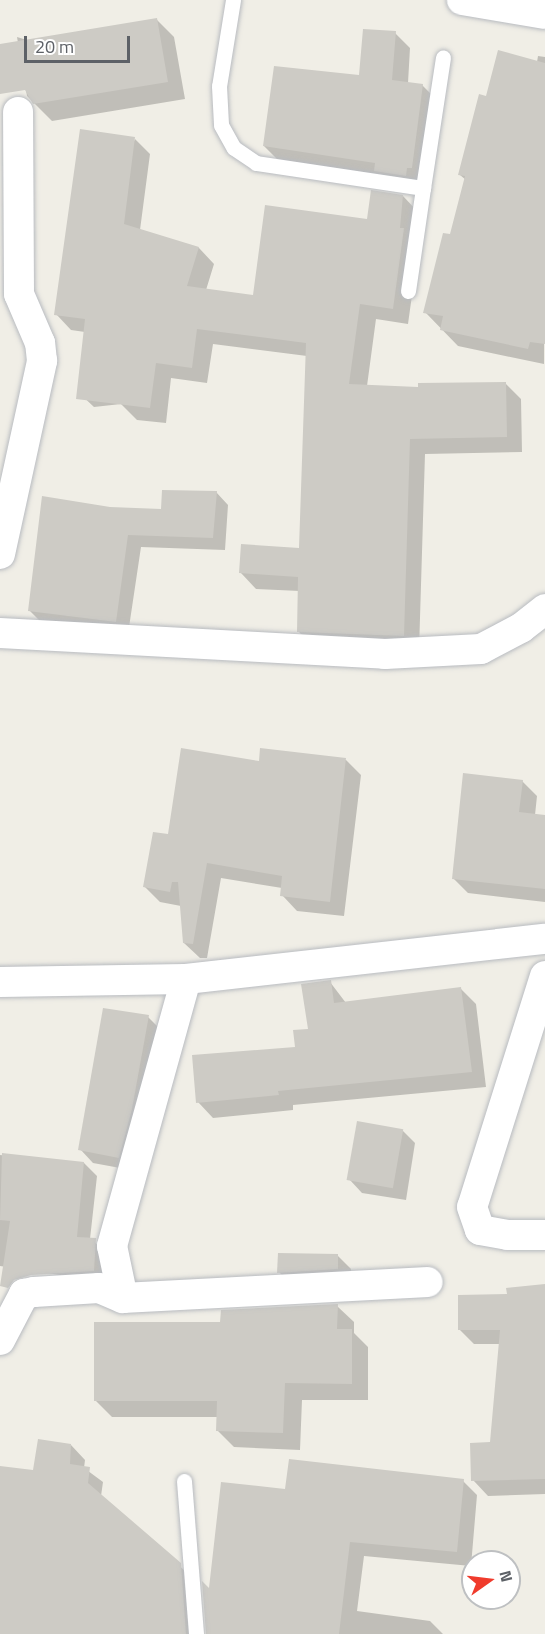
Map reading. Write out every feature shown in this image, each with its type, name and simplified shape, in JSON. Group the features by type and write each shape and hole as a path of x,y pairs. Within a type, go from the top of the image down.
{"street":[{"path":"462,0 545,15"},
{"path":"0,554 42,362 40,343 19,294 18,111"},
{"path":"0,633 385,654 481,649 521,628 545,609"},
{"path":"0,982 186,979 545,939"},
{"path":"545,976 472,1207 480,1230 507,1235 545,1235"},
{"path":"123,1298 112,1246 186,979"},
{"path":"0,1340 24,1294 99,1288 123,1298 428,1282"}],"lane":[{"path":"233,0 223,51 219,105 221,124 234,148 256,163 423,188"},
{"path":"408,291 443,58"},
{"path":"184,1481 196,1634"}],"building":[{"path":"157,18 168,82 33,104 25,90 0,94 0,44"},
{"path":"363,29 396,31 392,80 423,84 412,168 407,168 406,176 374,171 375,163 263,146 274,66 359,75"},
{"path":"498,50 545,63 545,344 530,342 528,349 440,330 443,316 423,313 443,233 450,234 465,176 458,175 479,94 486,96"},
{"path":"80,129 135,137 124,224 199,247 187,286 253,295 265,205 367,219 371,190 403,195 400,228 404,228 393,309 360,304 349,384 418,387 418,383 506,382 507,437 410,439 404,636 297,632 298,577 239,573 241,544 299,548 306,343 197,329 192,368 156,363 150,408 76,399 85,319 54,315"},
{"path":"162,490 217,491 213,538 128,535 116,622 28,611 42,496 110,507 161,509"},
{"path":"181,748 259,761 260,748 346,758 330,902 280,896 282,876 207,863 193,944 183,943 178,882 172,882 170,892 143,887 153,832 168,834"},
{"path":"463,773 523,780 519,812 545,815 545,889 452,879"},
{"path":"331,980 334,1003 461,987 472,1072 278,1091 279,1095 196,1103 192,1055 295,1047 293,1030 308,1029 301,984"},
{"path":"103,1008 149,1015 132,1109 119,1158 78,1150"},
{"path":"357,1121 403,1129 393,1188 347,1180"},
{"path":"2,1153 84,1162 77,1237 96,1238 94,1271 31,1275 14,1280 8,1288 0,1286 10,1221 0,1220"},
{"path":"278,1253 338,1254 338,1269 277,1273"},
{"path":"545,1284 545,1479 471,1481 470,1443 490,1442 500,1330 458,1330 458,1295 507,1294 506,1288"},
{"path":"338,1304 337,1329 352,1329 352,1384 285,1383 283,1433 216,1431 217,1401 94,1401 94,1322 220,1322 221,1310"},
{"path":"38,1439 71,1444 70,1464 90,1467 88,1483 181,1563 186,1634 0,1634 0,1466 33,1470"},
{"path":"289,1459 464,1479 457,1552 350,1542 339,1634 206,1634 202,1581 209,1588 221,1482 285,1489"}]}
